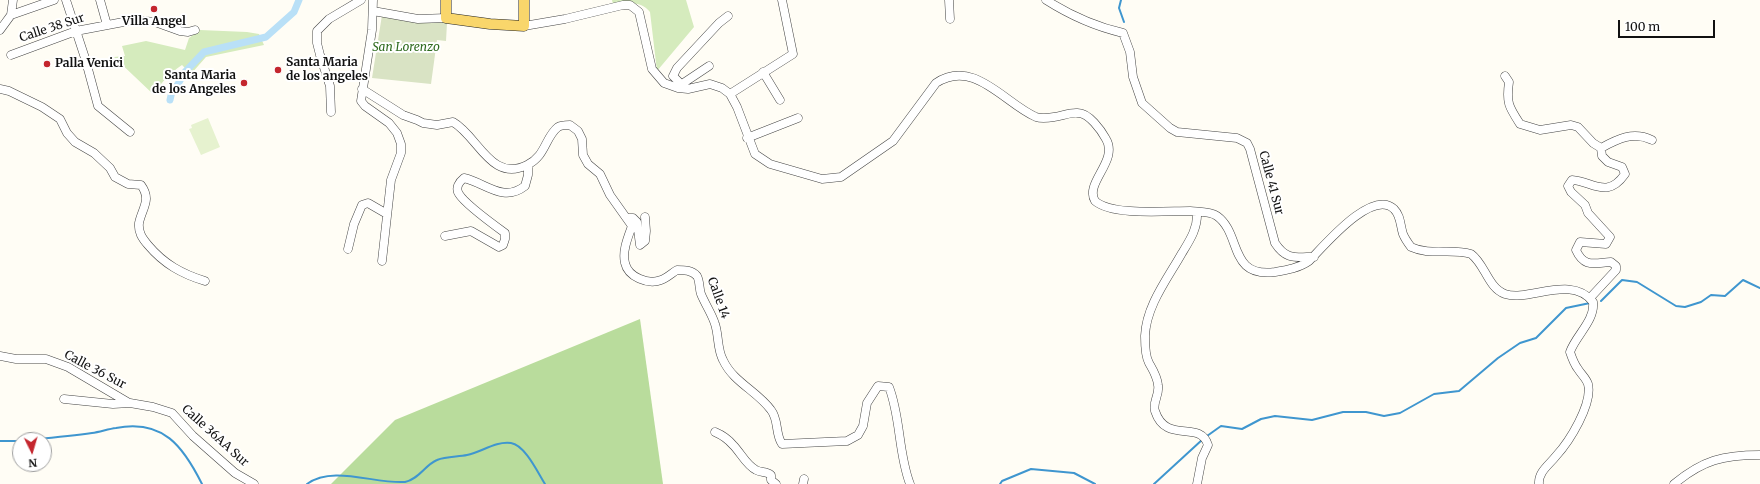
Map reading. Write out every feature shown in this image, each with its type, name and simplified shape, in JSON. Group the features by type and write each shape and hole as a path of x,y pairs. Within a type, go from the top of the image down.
{"main road":[{"path":"446,0 446,18 490,24 524,26 524,0"}],"street":[{"path":"0,30 11,14 13,0"},
{"path":"11,14 54,0"},
{"path":"66,0 85,58 98,106 130,132"},
{"path":"100,0 107,25"},
{"path":"331,112 330,86 323,68 317,43 318,31 329,19 361,0"},
{"path":"373,0 372,30 361,101 365,106 389,123 397,133 401,144 401,153 391,180 382,261"},
{"path":"730,94 793,54 782,0"},
{"path":"949,0 950,19"},
{"name":"Calle 41 Sur","path":"1046,0 1070,13 1109,29 1123,33 1130,52 1133,77 1142,103 1170,128 1177,132 1237,138 1247,143 1252,156 1275,243 1287,256 1314,257"},
{"path":"524,26 565,18 605,4 630,6 639,12 652,69 664,83 688,88 710,84 722,88 730,94 737,107 747,138 755,154 770,164 816,177 841,177 893,141 936,83 943,79 960,76 977,79 1036,117 1046,118 1076,113 1084,114 1107,140 1109,149 1108,158 1098,176 1094,188 1093,199 1098,204 1109,209 1197,212 1217,216 1226,227 1241,259 1252,270 1266,273 1303,265 1314,257 1351,219 1367,208 1379,203 1393,208 1399,215 1403,235 1411,247 1418,251 1458,252 1471,254 1485,270 1491,282 1498,290 1505,294 1521,294 1557,290 1572,290 1583,293 1590,298 1594,307 1591,317 1572,346 1570,352 1578,370 1584,376 1588,385 1587,399 1582,416 1557,456 1540,475 1539,484"},
{"path":"373,11 418,19 446,18"},
{"path":"678,87 679,82 673,76 677,68 728,16"},
{"name":"Calle 38 Sur","path":"11,55 76,31 134,20 155,22 180,31 188,32 195,30"},
{"path":"678,87 709,66"},
{"path":"763,72 780,100"},
{"path":"1505,76 1509,82 1507,96 1510,107 1520,124 1540,130 1571,125 1578,127 1593,143 1601,148"},
{"path":"0,89 9,91 42,107 60,120 67,133 75,142 94,153 110,168 115,177 128,184 141,185 146,195 145,209 139,223 139,232 158,257 174,269 204,282"},
{"path":"362,89 403,116 423,123 436,125 453,122 461,126 482,152 500,167 510,170 528,165 542,153 554,131 559,126 570,125 578,131 583,155 588,164 600,174 618,209 627,218 633,218 636,222 640,245 645,241 645,217"},
{"path":"747,138 798,118"},
{"path":"1601,148 1618,139 1632,135 1644,136 1652,140"},
{"path":"1590,298 1616,270 1616,266 1611,262 1592,264 1583,262 1580,258 1576,250 1580,242 1606,244 1610,237 1588,213 1585,205 1571,192 1568,186 1572,180 1580,180 1599,189 1611,186 1621,180 1625,174 1622,167 1608,162 1602,156 1601,148"},
{"path":"445,236 471,231 493,244 498,246 503,245 505,233 458,194 458,186 460,181 464,178 502,193 512,193 525,186 528,175 528,165"},
{"path":"348,250 354,224 362,205 368,203 387,214"},
{"path":"1197,212 1196,227 1148,316 1145,336 1148,361 1156,376 1159,387 1154,407 1159,419 1165,428 1173,431 1194,432 1203,436 1208,445 1202,458 1197,484"},
{"name":"Calle 14","path":"627,218 632,226 625,250 625,262 627,268 635,276 651,282 662,280 677,270 686,270 697,277 701,294 715,324 718,347 722,360 732,375 749,388 772,410 776,422 778,439 782,444 847,441 858,435 863,426 867,403 878,386 889,387 894,401 906,474 910,484"},
{"name":"Calle 36 Sur","path":"0,356 16,359 46,359 68,367 130,403"},
{"name":"Calle 36AA Sur","path":"64,399 112,404 130,403 153,407 172,414 193,436 235,473 254,484"},
{"path":"716,432 726,438 744,460 756,470 766,471 771,474 770,480 776,484"},
{"path":"1674,484 1699,467 1725,457 1760,456"}],"green space":[{"path":"612,0 686,0 694,27 657,71 650,12 646,8 633,3 613,5"},
{"name":"San Lorenzo","path":"382,15 447,23 446,41 437,40 431,84 372,78"},
{"path":"200,30 259,34 264,45 206,57 191,74 182,65 166,78 154,95 114,57 125,56 122,46 146,41 185,50 189,38"},
{"path":"208,118 220,147 201,155 189,129 192,128 191,125"},
{"path":"640,319 663,484 331,484 395,420"}],"waterway":[{"path":"170,100 172,91 175,89 185,72 204,52 266,37 294,12 299,0"},
{"path":"1121,0 1119,8 1124,22"},
{"path":"1601,301 1622,280 1637,282 1676,306 1685,307 1701,302 1711,295 1725,296 1743,280 1760,288"},
{"path":"1207,436 1221,426 1242,429 1261,419 1275,416 1312,420 1343,412 1366,412 1384,416 1400,413 1434,394 1459,391 1498,358 1520,343 1536,338 1566,308 1590,303"},
{"path":"52,437 95,433 113,428 132,426 147,428 170,438 179,447 195,470 202,484"},
{"path":"1154,484 1203,439"},
{"path":"0,441 12,441"},
{"path":"307,484 317,479 329,476 405,482 414,478 437,460 467,455 494,445 505,443 516,445 526,454 545,484"},
{"path":"1000,484 1002,481 1031,469 1074,473 1095,484"}],"place":[{"name":"Villa Angel","path":"154,9"},
{"name":"Palla Venici","path":"47,64"},
{"name":"Santa Maria de los angeles","path":"278,70"},
{"name":"Santa Maria de los Angeles","path":"244,83"}]}
